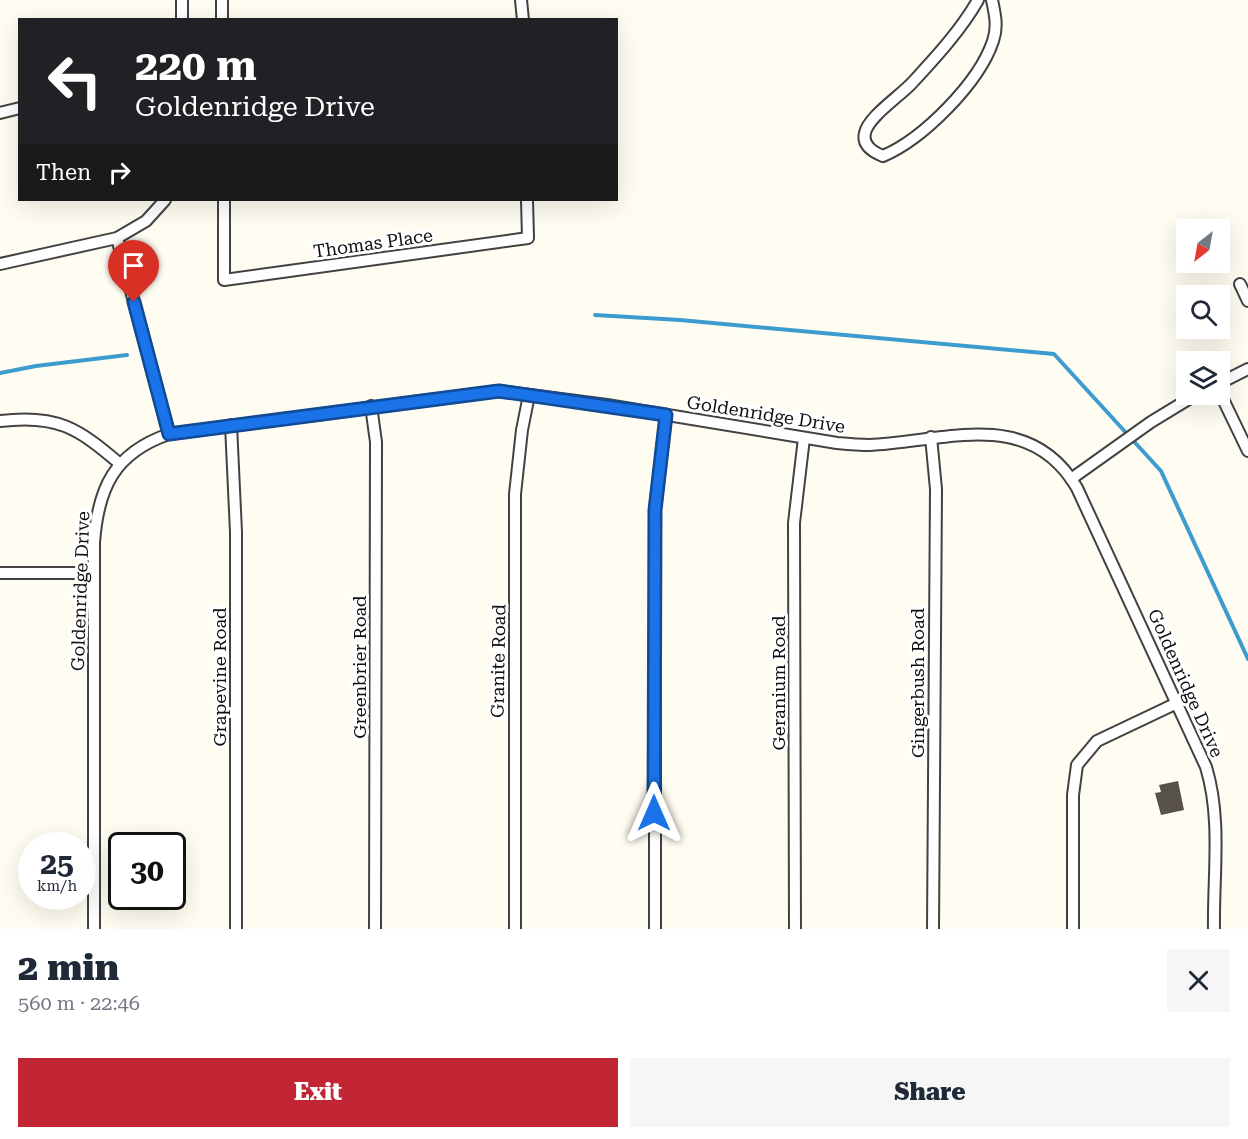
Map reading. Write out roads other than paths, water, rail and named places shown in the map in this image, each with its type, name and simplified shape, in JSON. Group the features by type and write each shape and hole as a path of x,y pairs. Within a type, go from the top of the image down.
{"street":[{"path":"182,0 182,18"},
{"path":"222,0 222,18"},
{"path":"521,0 523,18"},
{"path":"978,0 911,83 868,124 864,136 867,145 874,153 883,156 901,149 943,112 974,75 993,42 997,22 992,0"},
{"path":"0,113 18,108"},
{"path":"0,264 117,238 146,221 164,201"},
{"name":"Thomas Place","path":"224,201 224,280 528,238 527,201"},
{"path":"117,238 169,434"},
{"path":"1240,284 1248,301"},
{"path":"1230,378 1248,369"},
{"name":"Goldenridge Drive","path":"94,929 96,514 110,478 120,464 137,449 169,434 485,392 529,395 804,438 868,445 990,433 1011,437 1043,453 1071,479 1177,703 1211,782 1215,838 1214,929"},
{"name":"Granite Road","path":"515,929 515,494 522,430 529,395"},
{"path":"1071,479 1179,405"},
{"path":"1226,405 1248,451"},
{"name":"Greenbrier Road","path":"371,406 376,442 375,929"},
{"path":"655,929 655,510 666,415"},
{"path":"0,422 36,419 64,424 86,435 120,464"},
{"name":"Grapevine Road","path":"231,424 236,532 236,929"},
{"name":"Gingerbush Road","path":"931,437 936,489 933,929"},
{"name":"Geranium Road","path":"795,929 794,523 804,438"},
{"path":"0,573 94,573"},
{"path":"1073,929 1073,795 1077,765 1097,741 1177,703"}],"waterway":[{"path":"595,315 680,320 1054,354 1161,471 1248,659"},
{"path":"0,373 36,366 127,355"}]}
